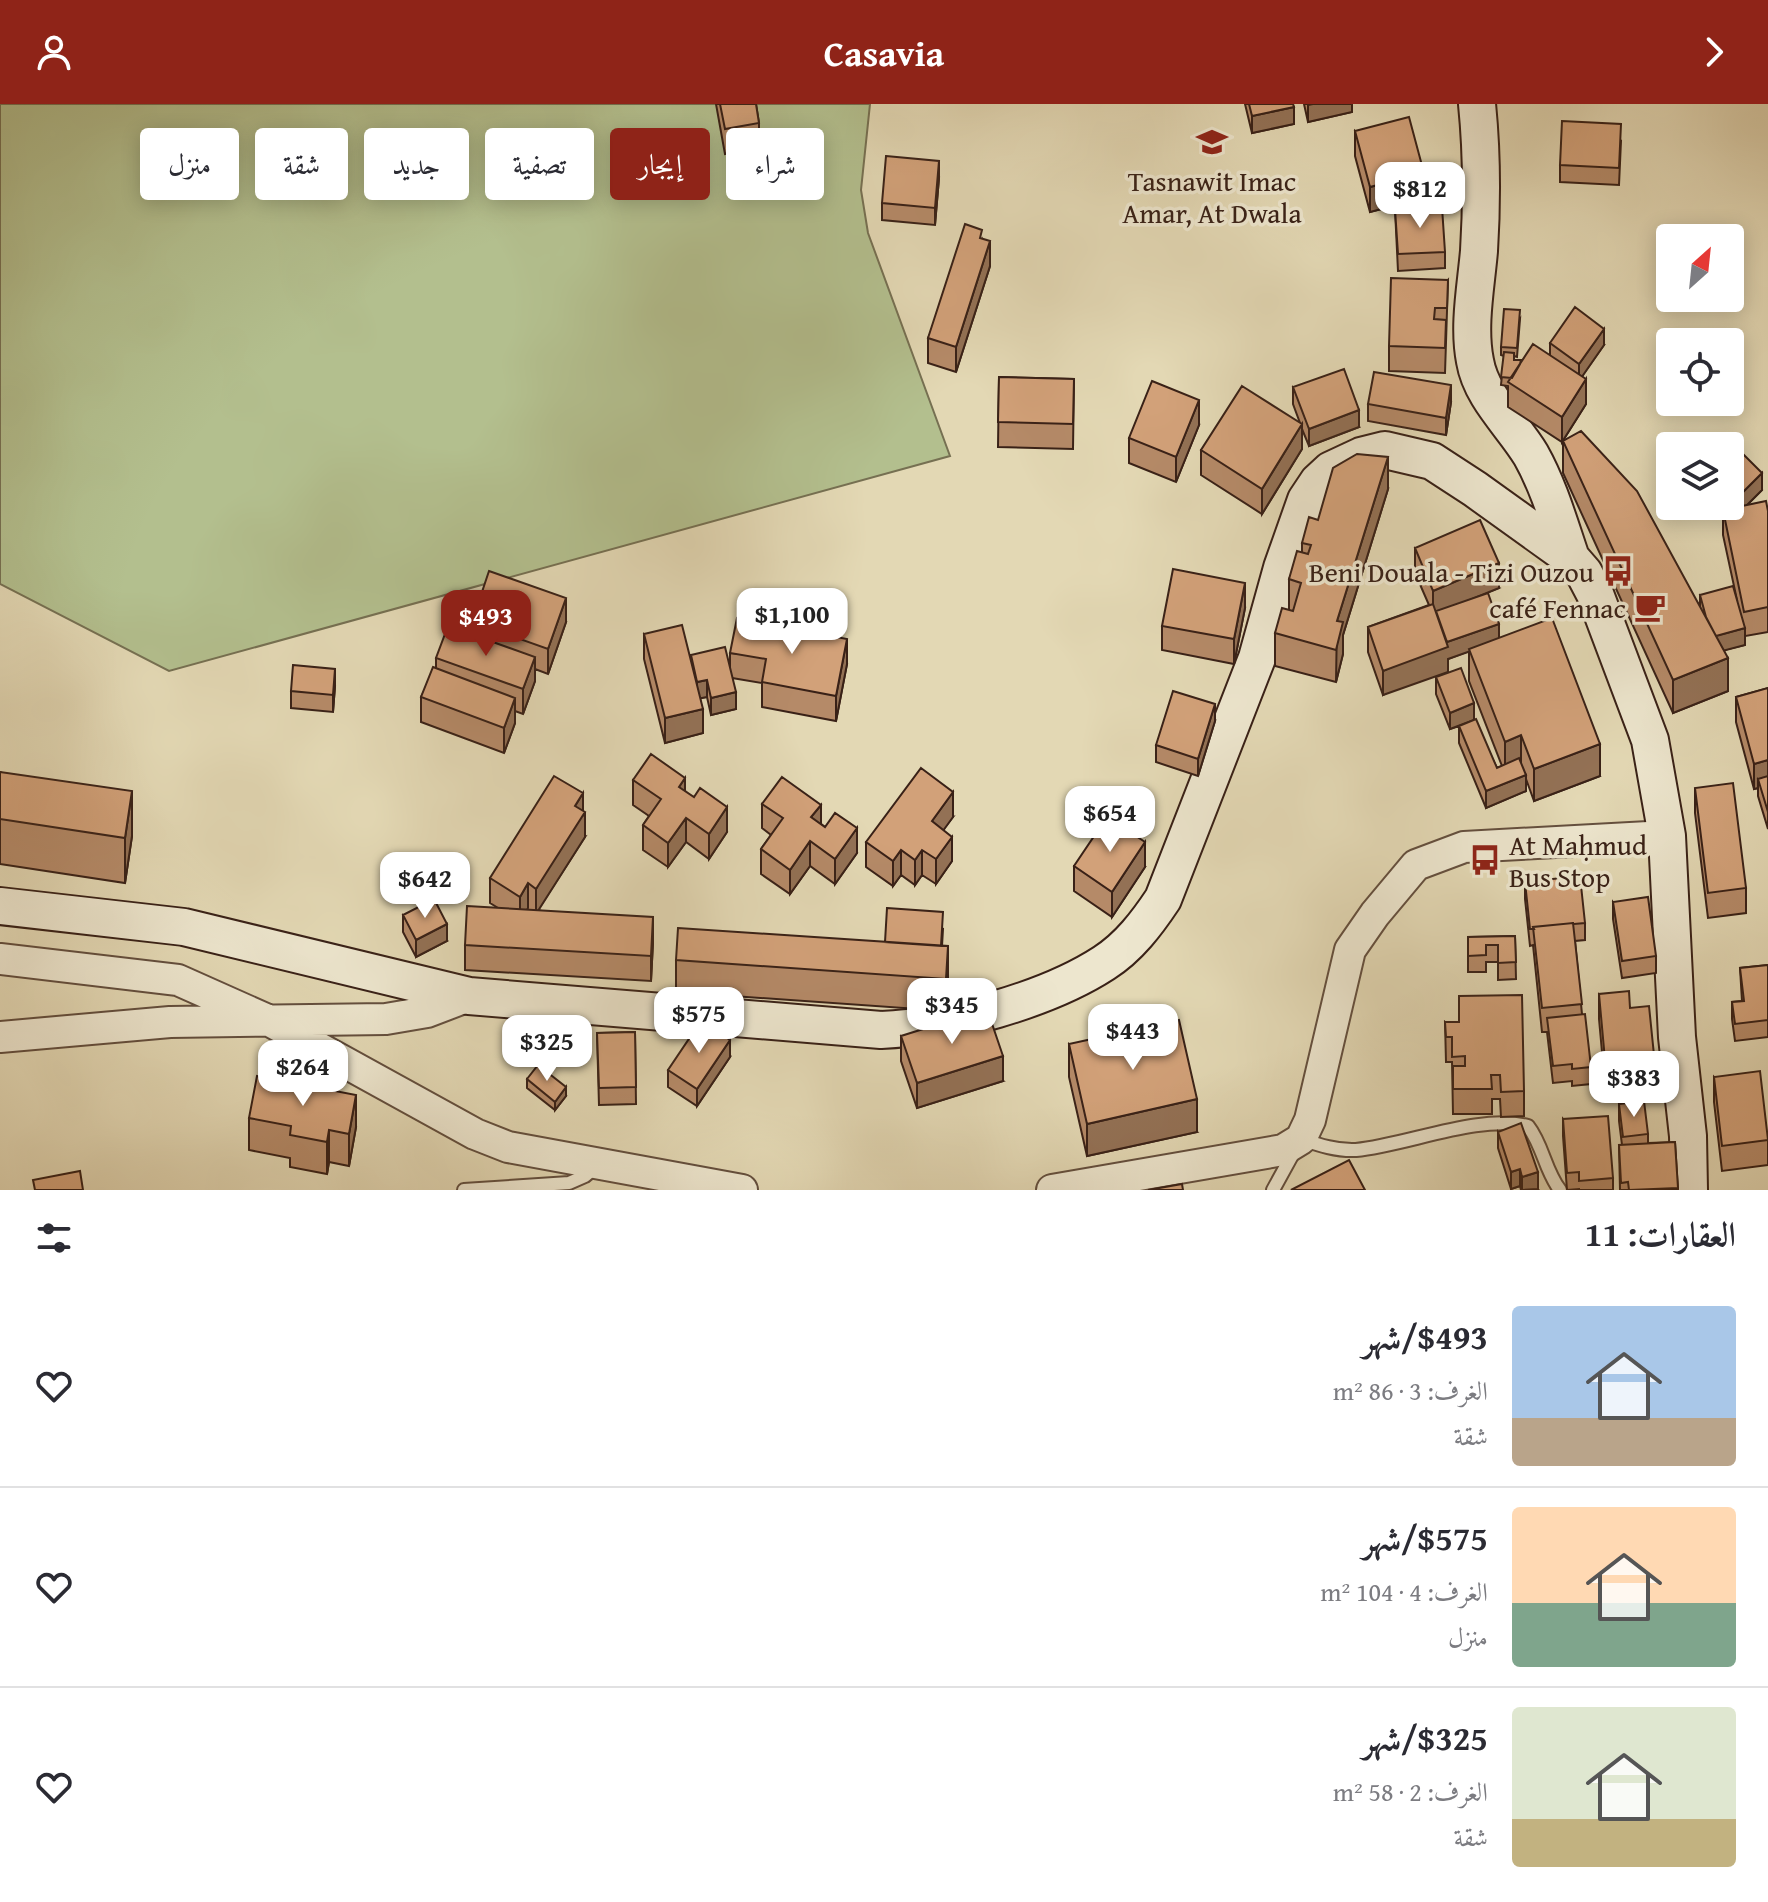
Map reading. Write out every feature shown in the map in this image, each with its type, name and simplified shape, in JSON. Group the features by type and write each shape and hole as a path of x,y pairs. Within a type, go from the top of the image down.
{"main road":[{"path":"1477,104 1481,219 1473,331 1475,362 1487,392 1530,454 1547,486 1571,558"},
{"path":"0,906 184,927 469,996 881,1030 919,1028 1059,988 1106,962 1142,930 1163,899 1257,658 1282,568 1306,500 1331,470 1361,456 1385,450 1432,461 1571,558 1584,573 1595,594 1650,740 1667,836 1677,1037 1688,1136 1689,1190"}],"street":[{"path":"1052,1190 1283,1150 1301,1139 1310,1120 1350,950 1416,865 1464,847 1667,836"},
{"path":"0,959 178,980 270,1021 475,1134 508,1147 742,1190"},
{"path":"0,1037 170,1022 386,1019 427,1012 469,996"}],"lane":[{"path":"1273,1190 1301,1139 1325,1147 1354,1150 1498,1122 1528,1126 1536,1137 1551,1179 1560,1190"},
{"path":"464,1190 569,1183 585,1176 599,1164"}],"green space":[{"path":"0,104 870,104 861,190 868,233 950,456 169,671 0,584"}],"building":[{"path":"720,104 756,104 759,123 725,129"},
{"path":"1249,104 1293,104 1294,107 1252,116"},
{"path":"1409,117 1424,173 1370,187 1355,131"},
{"path":"1562,121 1621,124 1619,168 1560,165"},
{"path":"886,156 939,161 935,208 882,203"},
{"path":"1442,207 1445,252 1398,254 1395,209"},
{"path":"965,224 982,230 980,238 990,241 956,347 928,338"},
{"path":"1391,278 1448,280 1447,308 1435,308 1434,319 1446,320 1445,348 1389,346"},
{"path":"1575,307 1604,329 1579,364 1550,343"},
{"path":"1504,309 1520,310 1517,348 1501,347"},
{"path":"1533,344 1586,379 1562,417 1508,382"},
{"path":"1504,352 1514,353 1514,360 1521,360 1512,378 1501,377"},
{"path":"1344,369 1359,410 1309,429 1293,387"},
{"path":"1374,372 1451,385 1446,418 1368,404"},
{"path":"999,377 1074,379 1073,424 998,422"},
{"path":"1152,381 1199,400 1176,457 1129,438"},
{"path":"1242,386 1302,424 1262,489 1201,450"},
{"path":"1581,431 1637,491 1728,658 1673,680 1563,441"},
{"path":"1357,454 1388,457 1337,621 1343,622 1336,650 1275,633 1282,608 1293,611 1301,583 1289,579 1297,551 1308,554 1311,545 1302,543 1309,517 1318,520 1333,468"},
{"path":"1744,455 1762,473 1744,491"},
{"path":"1766,501 1768,607 1744,612 1725,520 1744,520 1744,506"},
{"path":"1480,520 1499,563 1433,591 1415,548"},
{"path":"1173,569 1245,583 1234,639 1162,626"},
{"path":"489,571 566,598 548,649 472,622"},
{"path":"1733,586 1745,628 1716,636 1706,617 1700,595"},
{"path":"1488,593 1499,624 1447,642 1436,611"},
{"path":"1433,604 1448,647 1383,671 1368,627"},
{"path":"737,618 847,639 836,696 762,682 766,659 730,653"},
{"path":"1552,618 1600,744 1534,769 1521,735 1505,742 1469,649"},
{"path":"682,625 703,709 665,718 644,634"},
{"path":"448,626 535,657 523,689 436,658"},
{"path":"725,647 736,692 711,698 707,680 697,682 691,655"},
{"path":"293,665 335,669 333,695 291,691"},
{"path":"433,667 515,698 504,728 421,697"},
{"path":"1461,668 1474,703 1450,713 1436,677"},
{"path":"1768,688 1768,760 1754,764 1736,697"},
{"path":"1173,691 1215,704 1198,759 1156,745"},
{"path":"1476,719 1497,768 1519,758 1526,775 1486,791 1459,726"},
{"path":"651,754 685,778 679,787 694,797 700,788 727,807 709,834 686,818 668,843 643,825 661,799 633,780"},
{"path":"921,768 953,792 932,821 952,837 936,859 922,850 915,860 901,850 893,861 866,842"},
{"path":"0,772 132,791 125,838 0,819"},
{"path":"554,776 583,793 575,806 585,812 536,889 528,883 520,897 490,878"},
{"path":"1768,776 1768,812 1758,779"},
{"path":"782,777 821,805 811,817 825,827 835,813 857,828 835,859 810,841 790,870 761,849 783,818 762,804"},
{"path":"1733,783 1746,888 1708,893 1695,788"},
{"path":"1107,817 1145,842 1112,892 1074,866"},
{"path":"1580,876 1585,923 1530,929 1525,882"},
{"path":"1648,897 1656,956 1622,961 1613,902"},
{"path":"434,899 447,924 416,940 403,915"},
{"path":"467,906 653,917 651,956 465,945"},
{"path":"887,908 943,912 941,946 885,942"},
{"path":"1573,923 1582,1004 1542,1008 1533,927"},
{"path":"678,928 948,946 946,979 676,960"},
{"path":"1515,936 1516,962 1498,963 1498,945 1486,945 1486,955 1468,956 1468,937"},
{"path":"1768,965 1768,1020 1735,1024 1732,1002 1744,1001 1740,968"},
{"path":"1629,991 1630,1008 1649,1006 1654,1055 1605,1060 1599,994"},
{"path":"1522,995 1524,1091 1501,1092 1500,1075 1491,1075 1492,1089 1453,1089 1453,1066 1465,1066 1465,1056 1452,1057 1452,1037 1446,1037 1445,1022 1459,1022 1459,996"},
{"path":"987,1009 1003,1056 917,1083 901,1036"},
{"path":"1585,1014 1591,1067 1572,1069 1572,1064 1553,1066 1547,1018"},
{"path":"1179,1020 1197,1099 1087,1124 1069,1044"},
{"path":"701,1021 730,1040 697,1089 668,1070"},
{"path":"635,1032 636,1087 599,1088 597,1033"},
{"path":"538,1065 566,1087 555,1102 527,1079"},
{"path":"1760,1071 1768,1140 1722,1146 1714,1077"},
{"path":"257,1076 356,1095 349,1134 329,1130 327,1142 290,1135 291,1126 249,1118"},
{"path":"1644,1101 1648,1134 1623,1137 1619,1104"},
{"path":"1608,1116 1613,1178 1579,1181 1579,1172 1567,1173 1563,1119"},
{"path":"1521,1123 1538,1172 1522,1177 1520,1169 1511,1172 1498,1132"},
{"path":"1675,1142 1678,1188 1629,1190 1628,1182 1621,1183 1619,1145"},
{"path":"1349,1160 1365,1190 1291,1190"},
{"path":"80,1171 83,1190 35,1190 33,1180"},
{"path":"1182,1184 1183,1190 1148,1190"}],"place":[{"name":"Tasnawit Imac Amar, At Dwala","path":"1212,142"},
{"name":"Beni Douala - Tizi Ouzou","path":"1618,571"},
{"name":"café Fennac","path":"1650,607"},
{"name":"At Maḥmud Bus Stop","path":"1485,860"}]}
